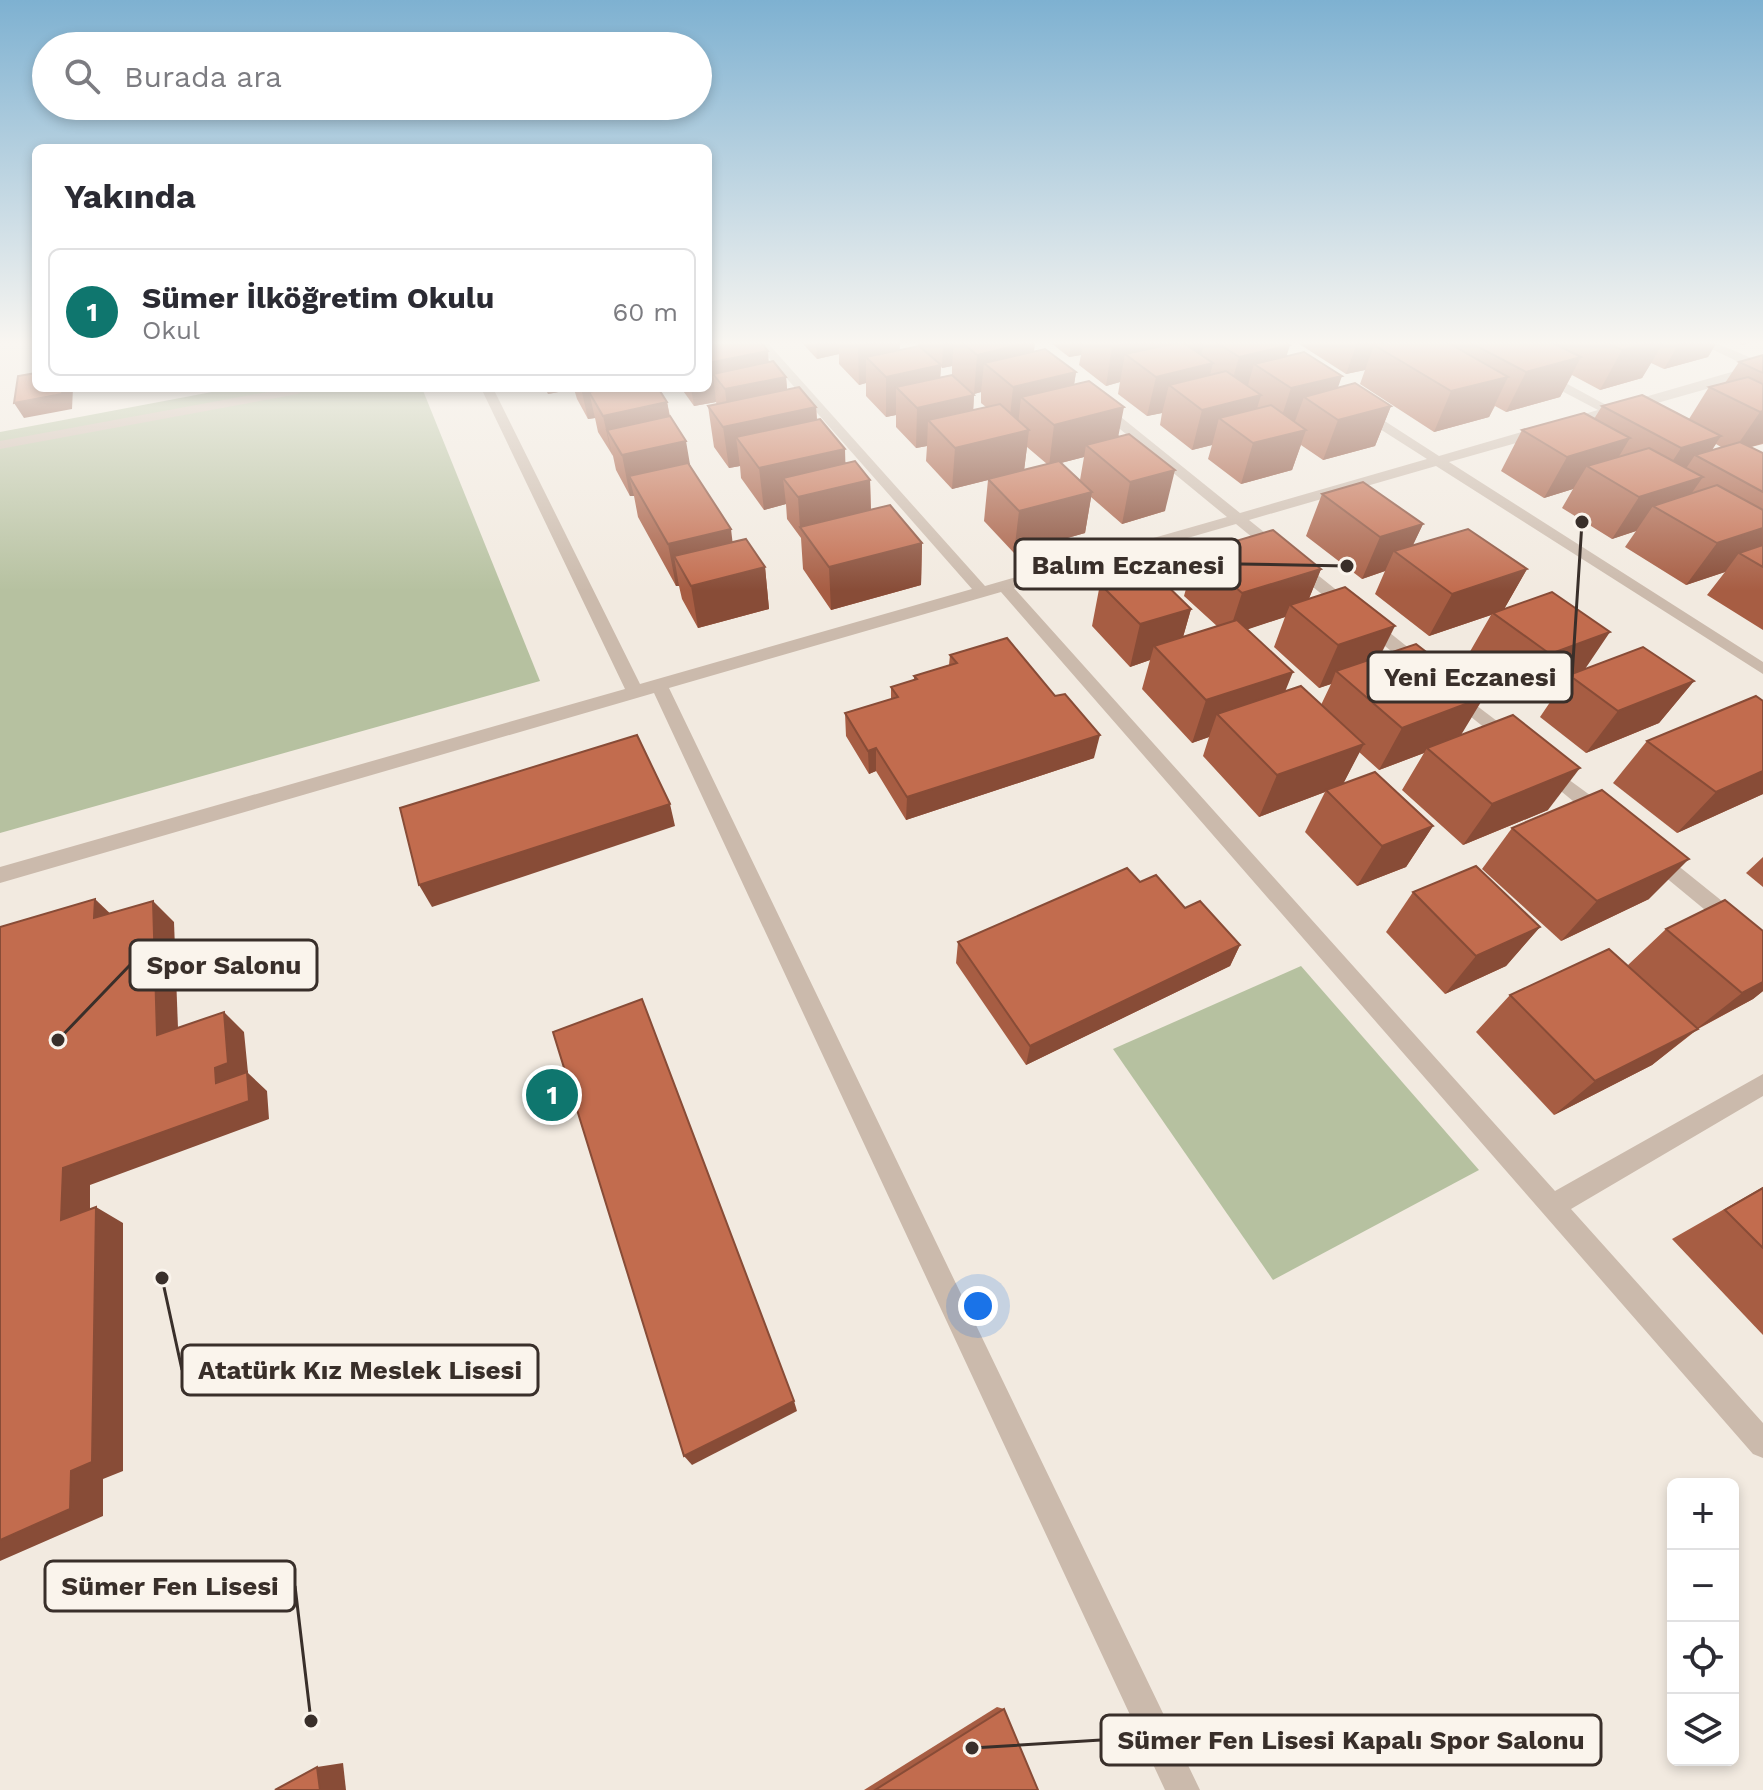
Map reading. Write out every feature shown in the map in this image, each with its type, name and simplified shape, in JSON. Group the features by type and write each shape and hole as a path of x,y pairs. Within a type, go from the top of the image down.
{"street":[{"path":"0,445 116,424"},
{"path":"506,424 647,688 1183,1790"},
{"path":"837,424 992,588 1552,1206 1763,1444"},
{"path":"1122,424 1616,826"},
{"path":"1380,424 1763,669"},
{"path":"0,875 1437,460 1577,424"},
{"path":"1641,846 1763,946"},
{"path":"1552,1206 1763,1084"}],"green space":[{"path":"45,424 436,424 540,681 0,833 0,432"},
{"path":"1301,966 1479,1170 1273,1280 1113,1049"}],"building":[{"path":"636,424 675,424 686,441 622,455 607,430"},
{"path":"799,424 824,424 845,449 759,468 736,437"},
{"path":"931,424 1022,424 1029,430 955,448"},
{"path":"1227,424 1297,424 1306,430 1253,443"},
{"path":"1546,424 1603,424 1630,438 1567,457 1522,430"},
{"path":"1635,424 1697,424 1721,436 1681,448"},
{"path":"1129,434 1175,470 1130,482 1086,445"},
{"path":"1740,442 1763,453 1763,492 1695,455"},
{"path":"1649,448 1703,477 1639,497 1587,466"},
{"path":"855,461 870,480 798,497 783,478"},
{"path":"1059,461 1092,492 1019,511 988,479"},
{"path":"688,463 731,529 668,544 629,476"},
{"path":"1363,482 1423,524 1380,537 1322,494"},
{"path":"1717,485 1763,510 1763,528 1717,543 1653,506"},
{"path":"890,505 922,543 829,567 800,527"},
{"path":"1468,529 1527,569 1452,594 1394,551"},
{"path":"1273,530 1321,569 1242,593 1196,553"},
{"path":"746,539 765,567 691,586 674,556"},
{"path":"1763,545 1763,567 1739,553"},
{"path":"1150,569 1191,609 1140,624 1100,584"},
{"path":"1345,587 1395,626 1338,645 1290,605"},
{"path":"1552,592 1610,632 1550,654 1493,613"},
{"path":"1237,620 1293,672 1206,700 1154,646"},
{"path":"1007,638 1055,696 1065,694 1100,735 907,797 876,748 868,751 845,713 898,697 891,687 917,679 914,676 957,663 950,655"},
{"path":"1416,644 1484,697 1402,728 1336,671"},
{"path":"1643,647 1694,681 1618,711 1569,675"},
{"path":"1301,686 1364,744 1277,775 1217,714"},
{"path":"1756,696 1763,701 1763,771 1716,792 1647,741"},
{"path":"1513,715 1580,768 1492,804 1427,748"},
{"path":"637,735 670,804 419,885 400,808"},
{"path":"1375,772 1433,826 1382,846 1326,790"},
{"path":"1602,790 1689,859 1597,901 1512,828"},
{"path":"1476,866 1540,927 1476,956 1413,892"},
{"path":"1127,868 1140,882 1156,875 1185,908 1200,901 1240,945 1030,1046 958,942"},
{"path":"95,899 94,918 153,901 157,1035 224,1012 228,1063 215,1068 216,1083 247,1072 249,1101 63,1168 61,1220 96,1207 92,1462 71,1471 70,1509 0,1540 0,927"},
{"path":"1725,900 1763,931 1763,982 1742,993 1666,929"},
{"path":"1609,949 1698,1029 1595,1081 1510,995"},
{"path":"642,999 794,1401 684,1456 553,1032"},
{"path":"1763,1188 1763,1248 1725,1210"},
{"path":"1004,1709 1038,1790 875,1790"},
{"path":"317,1767 320,1790 275,1790"}],"place":[{"name":"Yeni Eczanesi","path":"1582,522"},
{"name":"Balım Eczanesi","path":"1347,566"},
{"name":"Spor Salonu","path":"58,1040"},
{"name":"Sümer İlköğretim Okulu","path":"552,1095"},
{"name":"Atatürk Kız Meslek Lisesi","path":"162,1278"},
{"name":"Sümer Fen Lisesi","path":"311,1721"},
{"name":"Sümer Fen Lisesi Kapalı Spor Salonu","path":"972,1748"}]}
